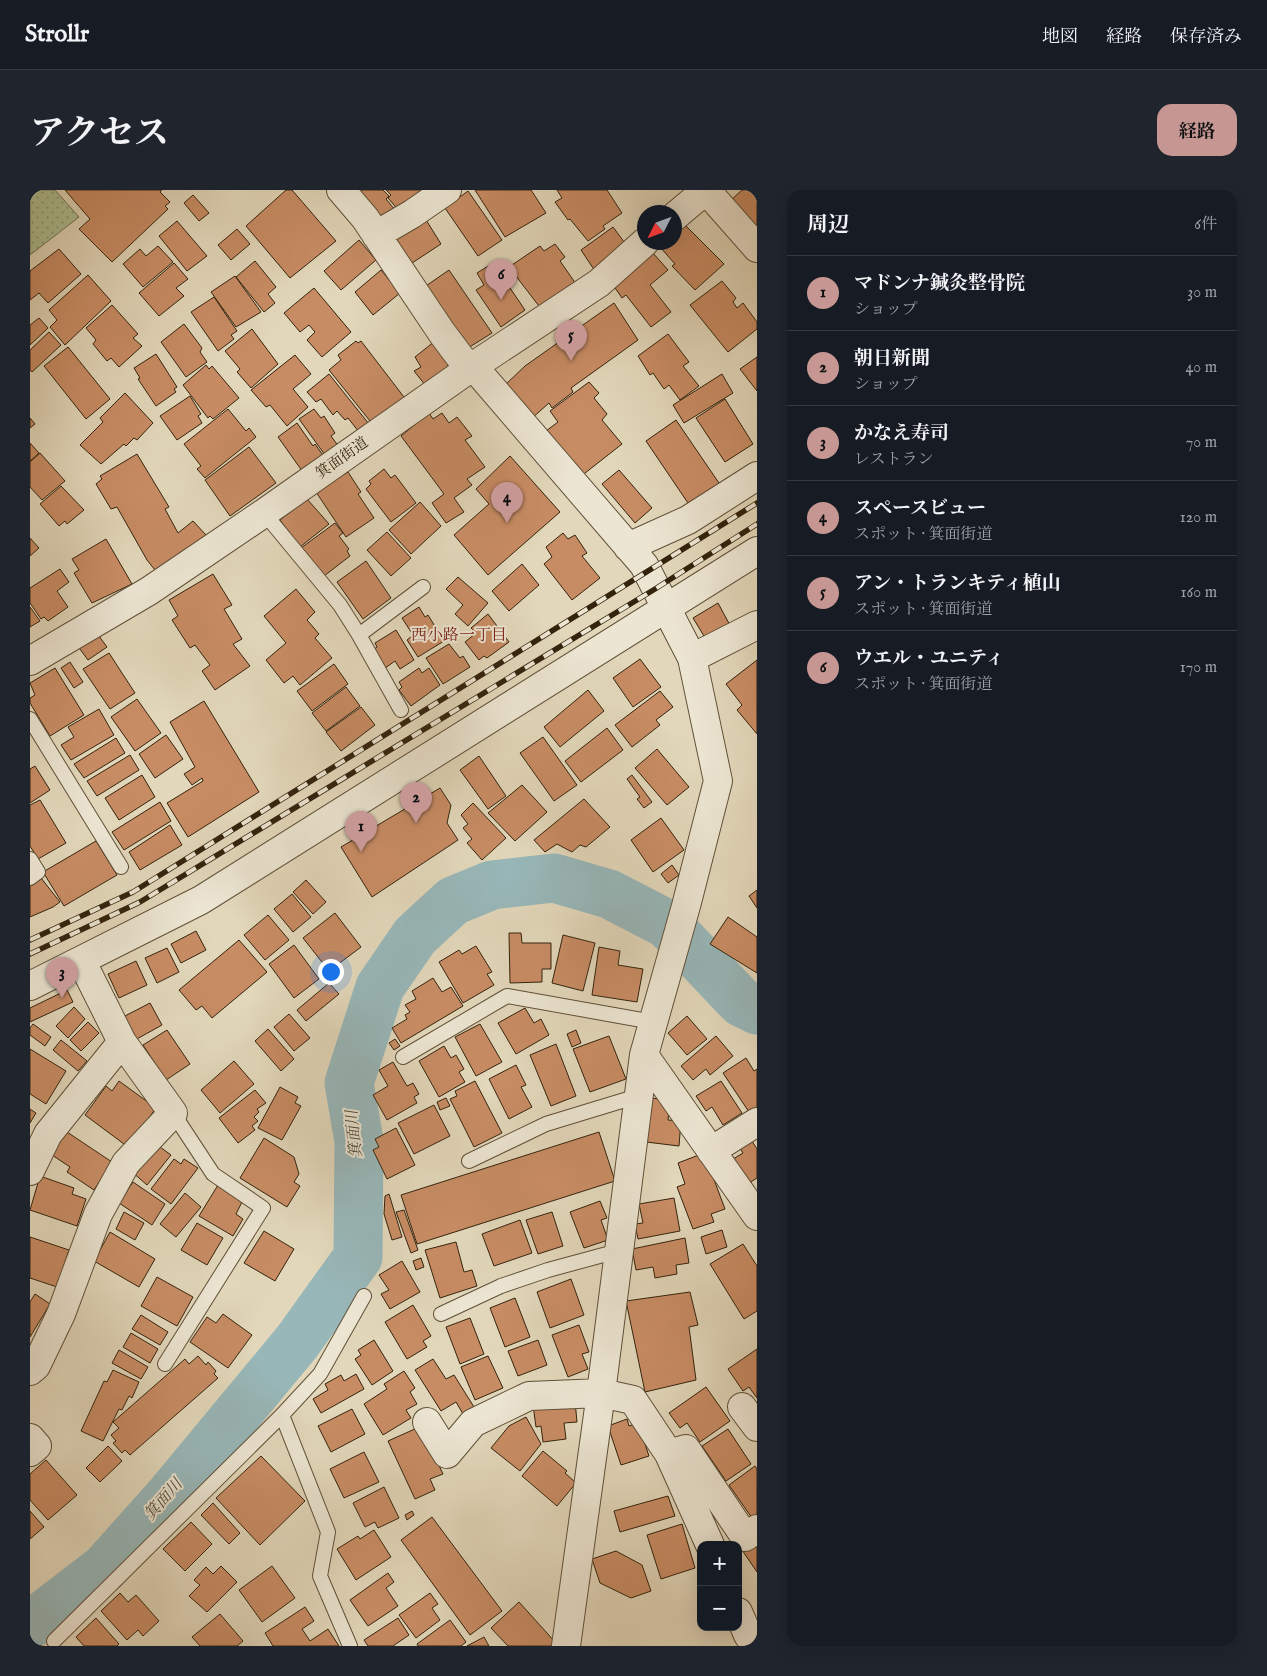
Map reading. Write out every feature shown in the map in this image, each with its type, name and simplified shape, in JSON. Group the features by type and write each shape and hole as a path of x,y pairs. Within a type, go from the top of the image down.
{"street":[{"path":"341,190 365,218 442,333 469,369 479,373 644,565 692,658 718,781 686,906 644,1055 601,1394 566,1646"},
{"path":"376,234 412,214 447,190"},
{"path":"682,210 706,190 757,248"},
{"name":"箕面街道","path":"30,661 149,591 264,513 469,369 599,283 637,249"},
{"path":"628,547 688,520 757,476"},
{"path":"30,986 82,962 201,900 757,551"},
{"path":"692,658 757,625"},
{"path":"30,1371 36,1366 61,1314 98,1214 126,1163 173,1113 122,1042 82,962"},
{"path":"30,1171 48,1134 122,1042"},
{"path":"644,1055 757,1216"},
{"path":"711,1150 757,1122"},
{"path":"427,1422 447,1454 473,1423 529,1396 601,1394 633,1400 669,1454 708,1541"},
{"path":"30,1438 37,1446 30,1452"},
{"path":"669,1454 686,1449 745,1537 757,1529"}],"lane":[{"path":"264,513 340,605 401,710"},
{"path":"359,635 423,586"},
{"path":"30,719 121,867"},
{"path":"30,859 38,872 30,878"},
{"path":"403,1057 507,996 653,1022"},
{"path":"469,1161 546,1124 638,1096"},
{"path":"166,1364 263,1208 213,1174 173,1113"},
{"path":"441,1314 501,1286 548,1270 618,1251"},
{"path":"54,1641 282,1415 320,1374 364,1296"},
{"path":"282,1415 328,1532 320,1576 350,1646"}],"green space":[{"path":"30,190 55,190 79,217 30,255"}],"building":[{"path":"65,190 162,190 160,192 170,202 165,206 168,209 112,262 79,229 90,219"},
{"path":"286,190 292,190 336,241 290,278 246,226"},
{"path":"351,190 383,190 389,196 386,199 395,210 382,221"},
{"path":"386,190 427,190 400,212 388,198 391,195"},
{"path":"475,190 531,190 546,213 505,237"},
{"path":"557,190 607,190 622,213 603,226 605,229 588,241 570,219 568,220 555,202 562,198"},
{"path":"742,190 757,190 757,229 730,201"},
{"path":"468,191 502,240 478,256 445,208"},
{"path":"193,195 209,213 199,221 184,203"},
{"path":"423,215 441,244 406,267 389,240"},
{"path":"177,221 207,256 187,271 159,236"},
{"path":"685,225 724,264 695,290 672,266 675,264 663,250 682,250 682,227"},
{"path":"613,227 630,250 597,274 581,250"},
{"path":"237,229 250,244 231,260 218,245"},
{"path":"359,240 376,260 341,290 324,271"},
{"path":"555,244 565,257 560,261 576,284 542,310 509,267 540,246 544,251"},
{"path":"158,246 173,262 143,287 123,264 140,249 146,256"},
{"path":"59,249 81,274 48,303 39,293 30,300 30,271"},
{"path":"652,252 668,270 650,285 671,312 651,327 626,295 622,298 611,282"},
{"path":"255,261 276,287 268,294 275,303 264,312 236,277"},
{"path":"174,263 188,279 176,288 184,296 159,316 139,293"},
{"path":"493,263 525,310 501,327 476,290 484,285 477,273"},
{"path":"381,270 400,293 373,315 355,292"},
{"path":"449,270 492,333 460,353 420,290"},
{"path":"88,275 111,301 65,345 50,327 57,320 49,310"},
{"path":"235,276 261,312 236,327 211,292"},
{"path":"722,281 736,298 733,302 737,308 743,303 757,322 757,329 728,352 690,305"},
{"path":"314,288 351,332 322,357 307,340 315,332 309,325 300,332 284,313"},
{"path":"214,297 237,331 231,335 234,339 218,351 191,312"},
{"path":"614,303 638,340 571,388 573,392 552,408 549,403 531,419 503,387 525,366"},
{"path":"112,305 138,334 133,338 142,346 119,367 111,358 107,361 93,344 96,340 86,328"},
{"path":"39,318 48,328 30,345 30,325"},
{"path":"184,324 202,348 200,352 207,362 186,377 161,342"},
{"path":"252,329 278,364 251,388 237,372 240,369 225,351"},
{"path":"49,332 61,345 32,372 30,370 30,350"},
{"path":"668,334 689,362 683,366 699,386 680,400 669,385 664,389 653,373 650,375 638,356"},
{"path":"356,341 358,343 361,341 407,401 374,426 329,370 341,360 338,355"},
{"path":"435,341 448,360 448,369 426,386 414,371 421,367 415,357"},
{"path":"68,347 110,399 86,419 44,366"},
{"path":"156,354 177,387 174,389 176,392 156,406 138,379 140,378 134,368"},
{"path":"295,355 311,374 293,389 308,407 287,426 270,405 266,407 251,390"},
{"path":"757,357 757,391 740,369"},
{"path":"206,365 209,369 212,366 239,398 213,419 210,416 208,418 183,385"},
{"path":"329,374 369,424 359,432 348,418 345,420 337,411 333,415 321,399 316,402 307,392"},
{"path":"722,374 733,393 684,423 673,405"},
{"path":"589,382 599,393 594,398 607,414 602,420 622,444 580,477 542,434 558,422 550,411"},
{"path":"125,393 153,423 137,440 134,438 126,446 124,444 101,464 80,445 103,422 100,418"},
{"path":"190,396 201,414 198,416 202,423 177,440 160,416"},
{"path":"725,399 753,444 725,462 696,418"},
{"path":"228,409 246,431 249,428 256,437 205,478 197,469 201,466 184,444"},
{"path":"314,409 321,418 324,416 335,433 331,436 339,447 325,455 299,419"},
{"path":"429,413 433,419 442,413 449,423 457,417 472,436 465,440 485,467 467,479 472,485 454,498 464,512 446,523 432,503 444,494 401,436"},
{"path":"30,418 35,424 30,428"},
{"path":"676,420 721,486 690,506 646,441"},
{"path":"297,423 313,446 315,444 327,461 305,475 278,437"},
{"path":"30,443 39,453 30,461"},
{"path":"249,447 276,483 230,516 205,480"},
{"path":"40,453 65,481 42,500 30,487 30,462"},
{"path":"137,454 169,507 165,509 178,533 193,521 206,535 159,575 147,560 117,507 111,509 96,484 102,479 100,476"},
{"path":"510,456 560,512 488,575 454,535 489,504 476,489"},
{"path":"384,469 391,478 395,475 416,503 391,522 366,489 371,484 369,481"},
{"path":"619,470 652,508 635,523 602,484"},
{"path":"348,472 361,492 358,494 374,518 346,537 316,492"},
{"path":"61,486 84,510 67,524 65,521 59,526 40,504"},
{"path":"307,499 329,524 300,547 280,520"},
{"path":"420,502 441,526 411,554 389,530"},
{"path":"335,523 343,533 339,536 349,549 347,551 350,556 324,576 301,548"},
{"path":"387,532 411,558 391,576 367,550"},
{"path":"563,533 568,539 575,535 587,553 582,556 600,578 572,600 544,564 552,557 546,547"},
{"path":"30,538 39,548 30,556"},
{"path":"106,539 132,584 92,603 74,573 79,570 72,559"},
{"path":"366,561 391,598 363,619 337,582"},
{"path":"522,564 539,585 509,611 492,591"},
{"path":"60,569 69,582 57,591 68,607 48,621 44,617 41,619 30,603 30,588"},
{"path":"213,574 232,605 224,609 242,639 233,644 250,666 215,690 202,671 210,665 195,645 190,648 172,620 178,616 169,600"},
{"path":"458,577 488,603 468,626 455,614 463,605 446,589"},
{"path":"296,589 315,612 307,620 319,634 315,638 332,658 300,685 293,676 284,683 266,660 286,643 264,616"},
{"path":"718,603 732,629 707,641 693,618"},
{"path":"30,607 40,621 30,627"},
{"path":"419,607 425,617 428,615 444,641 418,657 407,640 413,635 402,618"},
{"path":"488,614 509,642 487,658 484,656 479,660 465,642 476,633 471,628"},
{"path":"93,628 107,647 88,660 74,641"},
{"path":"396,630 414,660 400,669 395,661 381,671 373,650 377,647 375,643"},
{"path":"449,644 460,658 463,656 470,667 443,684 426,658"},
{"path":"109,653 135,693 110,709 83,669"},
{"path":"640,659 661,687 633,707 613,678"},
{"path":"757,660 757,734 737,710 742,705 726,684"},
{"path":"70,662 83,682 74,688 61,668"},
{"path":"334,664 348,684 312,711 297,691"},
{"path":"55,668 84,715 50,736 30,703 30,698 35,695 30,683"},
{"path":"419,668 422,673 429,668 440,685 411,706 399,690 402,687 399,682"},
{"path":"346,687 360,706 326,731 312,713"},
{"path":"588,690 604,711 560,747 544,727"},
{"path":"660,691 673,707 656,720 660,725 632,747 615,725"},
{"path":"137,699 161,733 135,751 111,717"},
{"path":"204,701 259,792 188,837 167,803 203,781 202,778 192,785 184,774 195,767 170,722"},
{"path":"361,707 375,725 341,751 326,732"},
{"path":"99,709 114,735 71,760 61,745 74,737 68,727"},
{"path":"607,728 623,750 581,782 565,761"},
{"path":"166,735 183,759 155,778 139,754"},
{"path":"543,737 577,785 554,801 520,753"},
{"path":"116,738 125,753 84,778 74,764"},
{"path":"657,749 689,787 667,805 635,768"},
{"path":"130,755 139,770 97,796 87,781"},
{"path":"479,756 506,796 488,809 460,770"},
{"path":"35,766 50,790 30,803 30,769"},
{"path":"142,775 155,797 119,820 105,798"},
{"path":"632,775 652,802 644,808 637,799 640,797 627,779"},
{"path":"522,785 547,812 515,841 488,813"},
{"path":"440,788 451,805 447,823 458,840 372,897 341,847"},
{"path":"584,799 610,827 586,847 580,845 572,852 557,844 545,852 534,840"},
{"path":"40,800 66,843 38,859 30,846 30,805"},
{"path":"160,802 171,821 124,850 112,832"},
{"path":"473,803 506,838 482,860 467,843 472,839 463,828 468,824 461,815"},
{"path":"661,818 684,850 653,872 631,840"},
{"path":"170,825 182,845 140,870 129,852"},
{"path":"96,841 117,875 64,906 43,872"},
{"path":"672,865 679,875 668,883 661,874"},
{"path":"41,878 60,902 30,917 30,886"},
{"path":"306,880 326,902 313,914 293,892"},
{"path":"757,890 757,908 749,896"},
{"path":"292,894 311,917 293,932 274,909"},
{"path":"335,913 361,947 329,971 303,938"},
{"path":"268,915 289,940 265,960 244,935"},
{"path":"728,917 757,937 757,973 710,944"},
{"path":"196,931 206,950 181,963 171,944"},
{"path":"509,933 521,933 522,943 551,943 551,969 542,969 542,982 510,983"},
{"path":"563,935 595,943 583,991 552,983"},
{"path":"239,940 267,972 212,1018 202,1006 196,1010 179,990"},
{"path":"294,945 319,979 294,998 269,964"},
{"path":"476,946 492,972 487,974 494,985 463,1003 439,962 459,950 462,954"},
{"path":"599,947 620,951 618,965 643,969 637,1002 592,995"},
{"path":"167,948 179,972 157,983 145,958"},
{"path":"136,961 147,985 119,998 108,974"},
{"path":"433,978 442,992 451,987 463,1006 401,1043 392,1028 407,1019 405,1015 410,1012 405,1005 416,999 412,991"},
{"path":"329,983 339,994 306,1021 297,1010"},
{"path":"67,990 73,1002 30,1022 30,1008"},
{"path":"150,1003 162,1025 135,1040 123,1017"},
{"path":"74,1007 85,1019 68,1038 56,1026"},
{"path":"525,1008 534,1023 541,1019 549,1035 516,1054 498,1023"},
{"path":"289,1014 310,1038 294,1051 274,1027"},
{"path":"687,1016 707,1039 687,1055 668,1033"},
{"path":"88,1022 99,1033 81,1051 70,1040"},
{"path":"33,1024 51,1037 45,1046 30,1035 30,1028"},
{"path":"480,1024 502,1062 476,1076 455,1037"},
{"path":"268,1029 294,1059 281,1071 255,1041"},
{"path":"167,1030 190,1064 166,1080 143,1045"},
{"path":"576,1030 581,1043 572,1047 567,1034"},
{"path":"609,1036 626,1079 590,1092 573,1049"},
{"path":"716,1036 733,1056 710,1075 706,1069 693,1080 681,1066"},
{"path":"395,1039 400,1046 394,1050 389,1043"},
{"path":"61,1040 87,1061 78,1071 53,1050"},
{"path":"556,1044 576,1096 551,1106 530,1055"},
{"path":"444,1046 451,1058 456,1055 464,1069 459,1072 465,1082 439,1097 419,1061"},
{"path":"30,1049 66,1071 46,1104 30,1094"},
{"path":"746,1058 754,1071 757,1069 757,1107 749,1112 723,1073"},
{"path":"234,1061 254,1084 220,1113 201,1090"},
{"path":"393,1062 407,1086 413,1083 419,1094 414,1097 417,1103 387,1120 373,1095 388,1086 379,1070"},
{"path":"516,1065 526,1085 521,1087 532,1107 509,1119 489,1079"},
{"path":"119,1081 156,1108 128,1147 85,1115 106,1086 112,1091"},
{"path":"475,1081 502,1133 474,1147 450,1099 457,1096 455,1091"},
{"path":"721,1081 742,1113 723,1125 712,1107 706,1111 696,1096"},
{"path":"280,1087 298,1097 295,1103 301,1106 282,1140 258,1128"},
{"path":"255,1090 266,1103 257,1109 259,1112 254,1117 258,1121 252,1126 255,1130 238,1143 219,1118"},
{"path":"446,1098 450,1106 440,1110 437,1102"},
{"path":"650,1098 670,1100 668,1120 681,1121 679,1146 646,1142"},
{"path":"434,1105 450,1136 414,1154 398,1123"},
{"path":"30,1109 36,1113 30,1123"},
{"path":"396,1128 415,1165 387,1179 373,1150 379,1147 375,1139"},
{"path":"64,1130 112,1162 94,1190 67,1172 70,1167 49,1153"},
{"path":"599,1132 615,1181 417,1244 401,1195"},
{"path":"264,1138 294,1157 299,1174 294,1182 300,1186 287,1207 240,1178"},
{"path":"750,1138 757,1149 757,1178 749,1183 733,1159 743,1153 738,1145"},
{"path":"150,1147 156,1152 160,1147 171,1155 147,1185 131,1171"},
{"path":"704,1153 725,1209 711,1214 714,1222 693,1229 677,1187 685,1184 678,1163"},
{"path":"174,1159 181,1164 184,1159 198,1168 171,1204 151,1189"},
{"path":"40,1176 74,1188 72,1194 86,1199 77,1226 30,1210"},
{"path":"133,1182 165,1204 152,1225 119,1203"},
{"path":"218,1185 243,1200 236,1214 243,1219 233,1236 199,1216"},
{"path":"185,1193 201,1207 176,1237 160,1224"},
{"path":"389,1194 402,1237 392,1240 384,1214 385,1196"},
{"path":"674,1198 680,1231 638,1239 635,1224 643,1223 639,1204"},
{"path":"600,1201 607,1218 601,1220 608,1240 584,1248 570,1212"},
{"path":"404,1210 418,1250 411,1253 396,1212"},
{"path":"124,1212 144,1223 135,1240 116,1229"},
{"path":"552,1212 563,1246 538,1254 526,1220"},
{"path":"520,1220 532,1253 494,1266 482,1234"},
{"path":"197,1223 223,1238 207,1265 181,1250"},
{"path":"722,1230 727,1247 706,1254 701,1237"},
{"path":"264,1231 294,1249 275,1281 244,1263"},
{"path":"110,1232 155,1259 139,1287 94,1261"},
{"path":"30,1237 69,1250 57,1287 30,1278"},
{"path":"685,1238 689,1263 676,1265 677,1274 655,1278 653,1267 636,1270 632,1249"},
{"path":"456,1242 464,1272 472,1270 477,1286 440,1298 425,1250"},
{"path":"743,1244 757,1266 757,1311 744,1319 710,1264"},
{"path":"421,1258 424,1267 416,1270 413,1261"},
{"path":"402,1261 420,1292 390,1309 381,1294 389,1290 379,1275"},
{"path":"157,1277 193,1297 177,1326 141,1306"},
{"path":"571,1279 584,1315 550,1328 537,1292"},
{"path":"690,1292 698,1325 689,1327 696,1380 645,1392 626,1301"},
{"path":"35,1294 50,1304 30,1337 30,1302"},
{"path":"515,1298 530,1337 505,1347 490,1308"},
{"path":"413,1305 431,1336 423,1341 427,1347 407,1359 385,1322"},
{"path":"223,1314 252,1335 228,1368 190,1342 207,1317 216,1323"},
{"path":"141,1315 168,1332 160,1345 132,1329"},
{"path":"470,1318 484,1354 460,1364 446,1327"},
{"path":"579,1325 589,1352 582,1354 588,1369 568,1377 552,1335"},
{"path":"131,1333 158,1349 150,1363 123,1347"},
{"path":"374,1340 393,1371 372,1385 355,1359 361,1355 358,1350"},
{"path":"538,1340 547,1365 518,1376 508,1351"},
{"path":"757,1349 757,1398 749,1387 743,1391 728,1369"},
{"path":"119,1350 148,1367 141,1379 112,1363"},
{"path":"198,1356 206,1365 208,1362 216,1371 214,1374 218,1378 130,1455 125,1450 122,1453 113,1443 116,1441 111,1435 119,1428 113,1422 185,1359 189,1364"},
{"path":"488,1356 503,1388 475,1400 461,1367"},
{"path":"433,1359 446,1379 454,1375 474,1407 463,1414 456,1402 441,1411 415,1370"},
{"path":"113,1370 139,1382 132,1398 129,1396 122,1410 119,1409 103,1441 81,1431 104,1381 107,1382"},
{"path":"404,1371 415,1388 410,1392 417,1404 406,1410 411,1418 383,1435 364,1404 387,1389 384,1384"},
{"path":"356,1374 364,1389 321,1413 313,1399 328,1390 325,1384 341,1375 344,1381"},
{"path":"706,1387 730,1421 700,1442 687,1423 680,1428 669,1413"},
{"path":"575,1401 577,1422 564,1423 566,1439 543,1442 541,1426 536,1427 533,1405"},
{"path":"352,1409 365,1434 331,1452 318,1426"},
{"path":"526,1417 541,1444 520,1471 491,1448 509,1426"},
{"path":"627,1419 629,1426 638,1423 649,1456 621,1465 608,1426"},
{"path":"417,1428 427,1440 443,1474 430,1479 435,1490 415,1499 388,1441"},
{"path":"728,1429 751,1464 726,1481 702,1446"},
{"path":"108,1446 122,1461 100,1482 86,1468"},
{"path":"543,1451 567,1471 565,1473 576,1483 557,1506 522,1476"},
{"path":"364,1452 379,1482 344,1498 330,1469"},
{"path":"261,1456 305,1501 260,1545 216,1498"},
{"path":"46,1460 77,1495 48,1520 30,1500 30,1474"},
{"path":"755,1466 757,1469 757,1514 752,1518 729,1485"},
{"path":"384,1487 399,1518 378,1528 375,1522 365,1527 353,1503"},
{"path":"668,1496 675,1516 620,1532 614,1511"},
{"path":"213,1503 240,1533 229,1544 201,1515"},
{"path":"30,1511 44,1527 30,1539"},
{"path":"412,1511 414,1515 407,1520 405,1515"},
{"path":"432,1517 502,1611 470,1635 401,1540"},
{"path":"191,1522 212,1544 185,1571 163,1549"},
{"path":"682,1524 695,1568 661,1579 647,1535"},
{"path":"374,1530 391,1557 356,1580 337,1549 358,1536 360,1539"},
{"path":"757,1540 757,1572 742,1550"},
{"path":"616,1551 642,1565 651,1591 631,1598 600,1583 592,1559"},
{"path":"221,1566 237,1582 207,1612 189,1596 200,1585 194,1580 206,1567 213,1574"},
{"path":"272,1566 295,1598 262,1622 239,1590"},
{"path":"388,1573 394,1582 386,1588 398,1606 368,1626 350,1600"},
{"path":"120,1593 128,1602 136,1595 159,1621 143,1636 138,1630 127,1640 101,1611"},
{"path":"430,1593 438,1604 432,1608 440,1620 416,1638 399,1615"},
{"path":"519,1602 556,1643 553,1646 508,1646 491,1628"},
{"path":"305,1607 314,1621 302,1629 310,1641 328,1629 339,1646 273,1646 265,1633"},
{"path":"220,1614 243,1641 237,1646 200,1646 192,1637"},
{"path":"96,1618 119,1644 117,1646 84,1646 76,1637"},
{"path":"398,1618 409,1635 393,1646 368,1646 364,1640"},
{"path":"450,1620 466,1642 461,1646 418,1646 417,1644"},
{"path":"484,1637 489,1646 467,1646"}],"waterway":[{"name":"箕面川","path":"30,1620 36,1621 105,1568 171,1494 297,1342 358,1257 359,1141 349,1083 380,987 415,936 453,901 492,885 554,878 609,894 667,924 741,1002 757,1010"}],"railway":[{"path":"30,940 133,892 757,503"},
{"path":"30,954 140,902 655,589 757,524"}],"place":[{"name":"ウエル・ユニティ","path":"501,300"},
{"name":"アン・トランキティ植山","path":"571,361"},
{"name":"スペースビュー","path":"507,523"},
{"name":"朝日新聞","path":"416,823"},
{"name":"マドンナ鍼灸整骨院","path":"361,852"},
{"name":"かなえ寿司","path":"62,998"}],"district":[{"name":"西小路一丁目","path":"459,636"}]}
